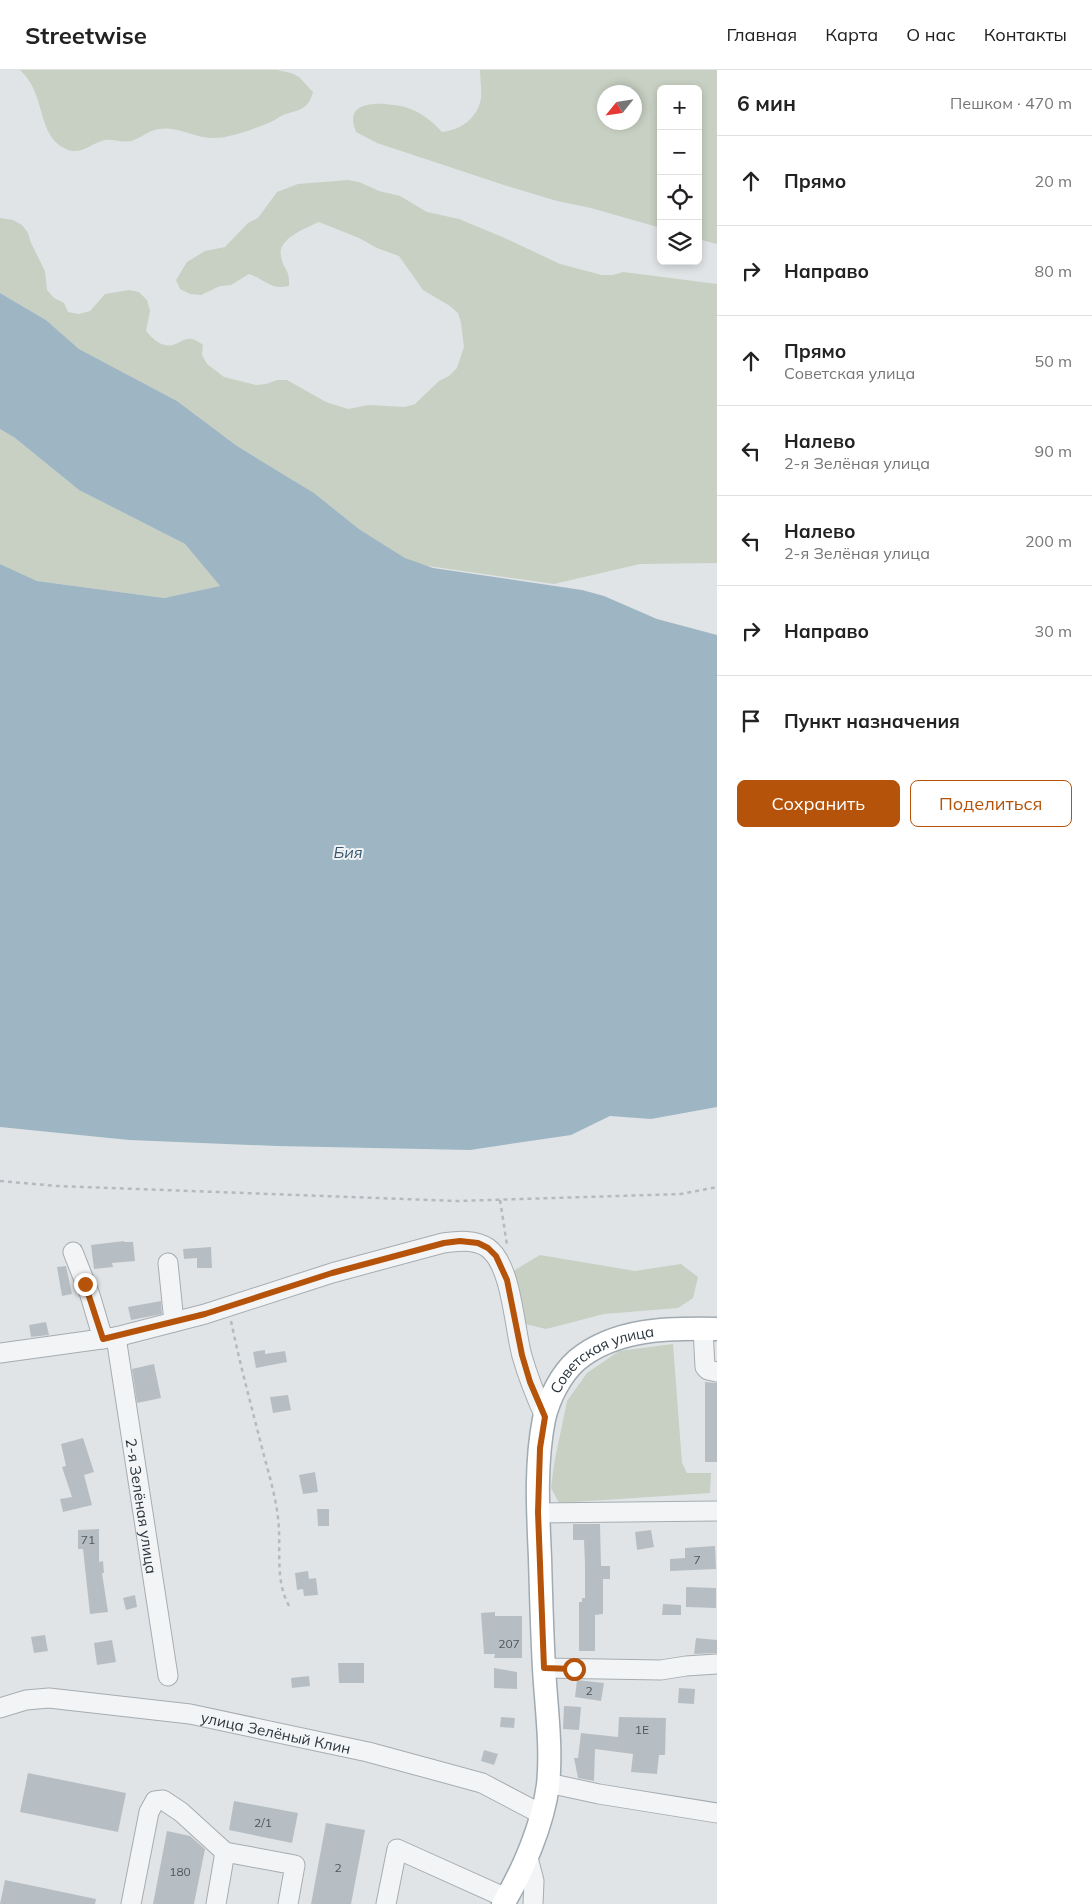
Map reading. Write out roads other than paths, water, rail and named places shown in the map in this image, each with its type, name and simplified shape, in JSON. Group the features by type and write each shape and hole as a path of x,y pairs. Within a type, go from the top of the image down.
{"main road":[{"name":"Советская улица","path":"505,1901 527,1854 541,1814 548,1783 549,1726 544,1668 538,1512 540,1448 545,1417 554,1392 564,1374 576,1361 596,1347 616,1338 642,1332 675,1328 710,1329"}],"street":[{"path":"0,1353 110,1338 228,1307 332,1273 444,1243 460,1241 478,1243 488,1248 496,1256 504,1272 522,1355 530,1382 545,1417"},
{"name":"2-я Зелёная улица","path":"73,1252 110,1338 168,1676"},
{"path":"168,1263 174,1322"},
{"path":"710,1329 705,1367 708,1370 717,1372"},
{"path":"538,1512 717,1511"},
{"path":"544,1668 662,1670 717,1664"},
{"name":"улица Зелёный Клин","path":"0,1708 26,1700 49,1698 190,1714 368,1752 482,1783 541,1814"},
{"path":"548,1783 599,1794 717,1813"},
{"path":"131,1904 149,1812 155,1801 163,1800 181,1812 226,1852 295,1865 288,1904"},
{"path":"386,1904 397,1849 505,1901"},
{"path":"216,1904 226,1852"},
{"path":"527,1854 534,1881 533,1904"}],"water":[{"name":"Бия","path":"0,293 46,320 79,349 177,401 237,446 314,493 359,529 405,558 433,568 582,590 604,596 657,619 717,635 717,1107 651,1119 610,1116 571,1135 470,1150 277,1146 129,1140 0,1127 0,564 37,581 164,598 220,586 185,544 79,490 15,438 0,429"}]}
